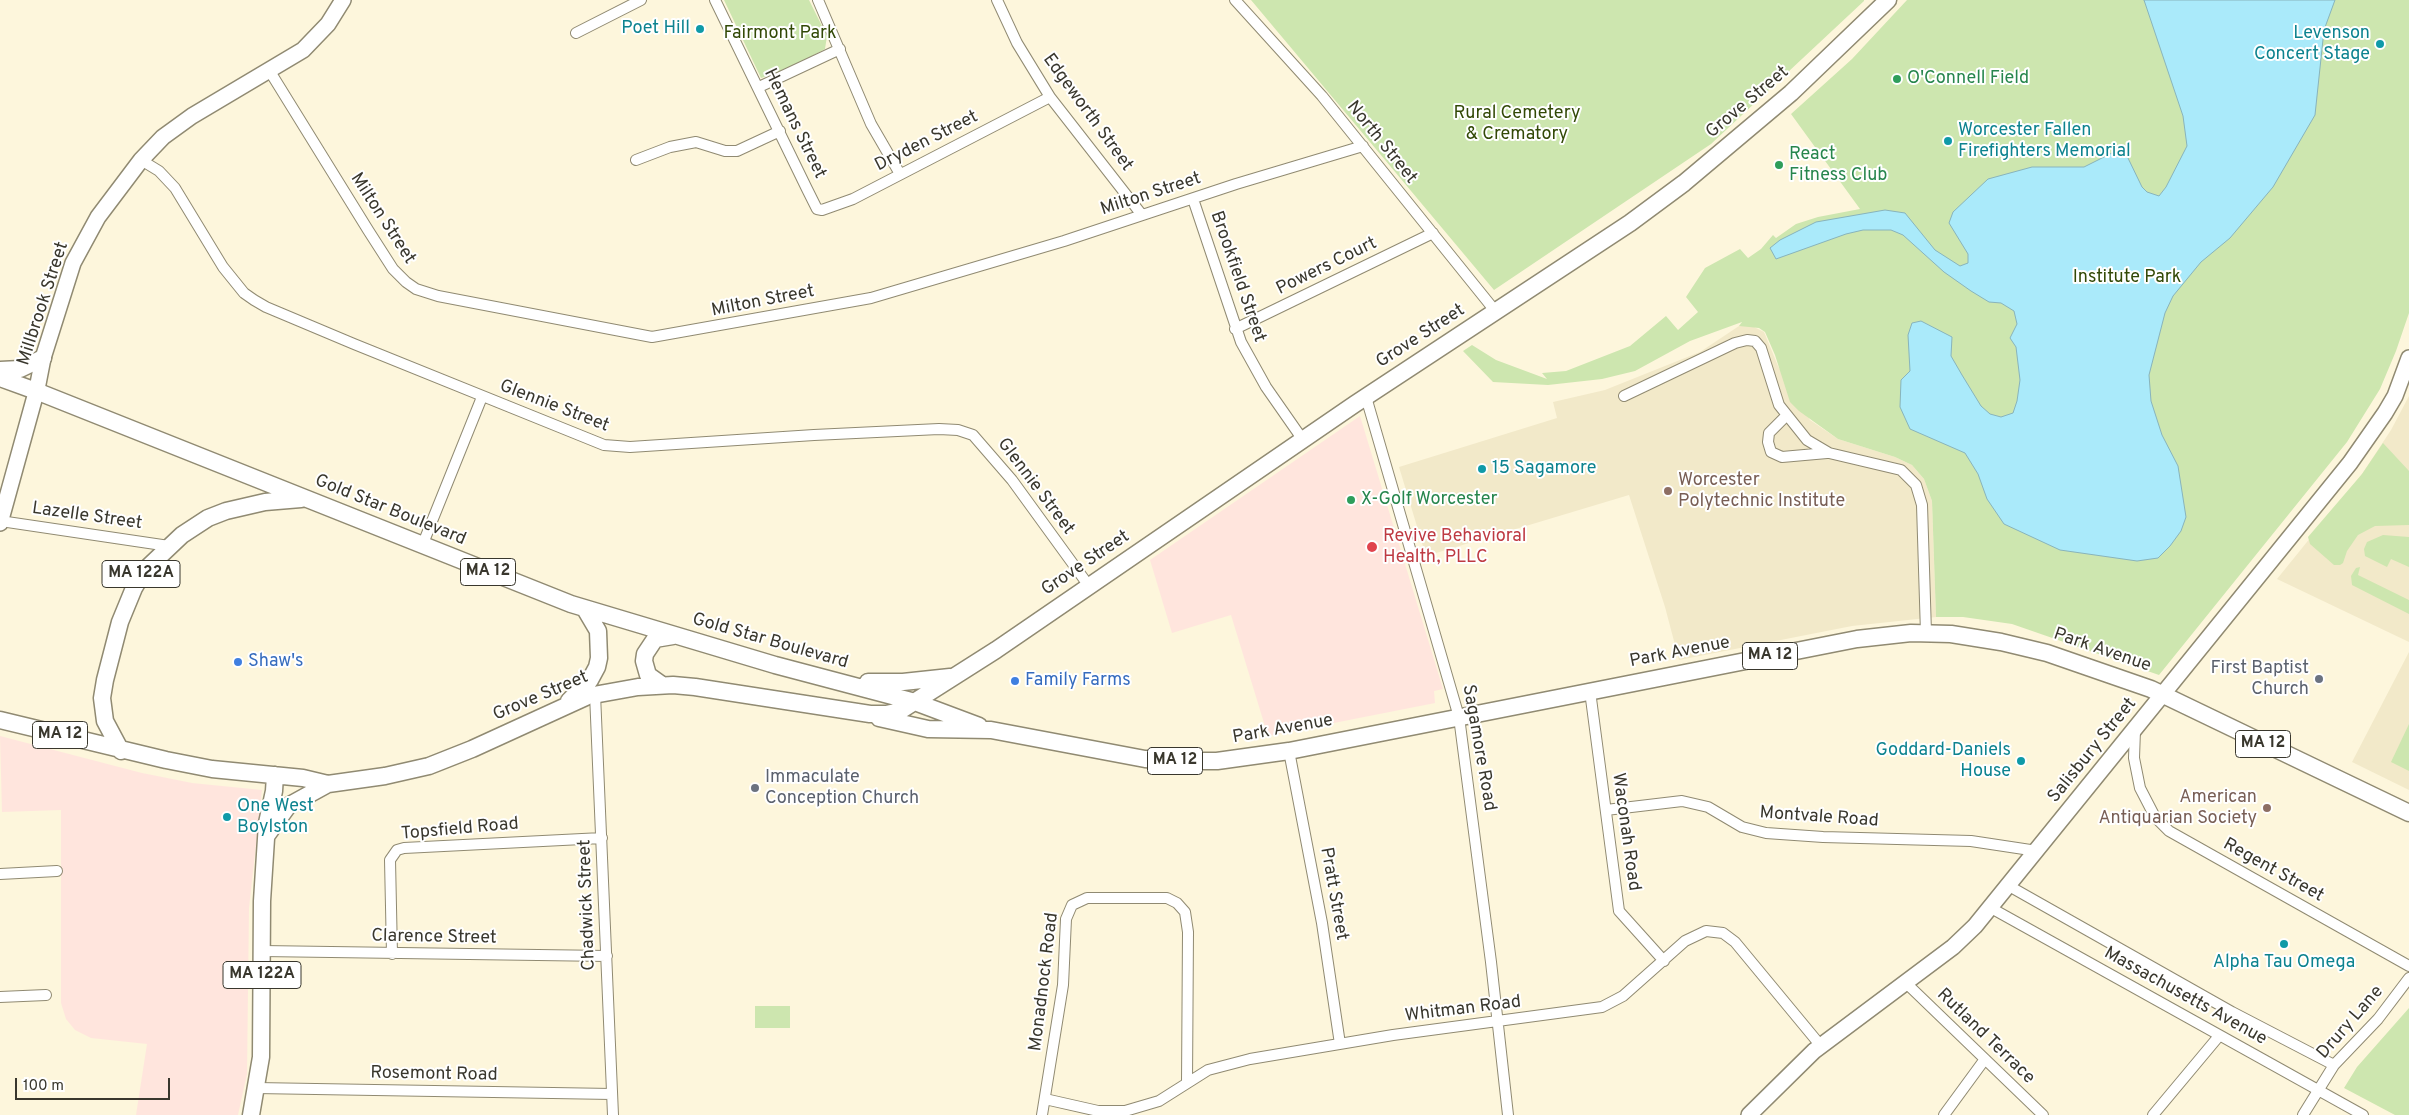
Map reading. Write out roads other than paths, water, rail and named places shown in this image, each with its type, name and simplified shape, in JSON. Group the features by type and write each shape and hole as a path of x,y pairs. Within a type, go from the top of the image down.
{"main road":[{"name":"Millbrook Street","path":"0,522 36,391 43,358 74,263 84,240 98,217 141,160 172,129 302,50 320,34 343,0"},
{"name":"Grove Street","path":"282,776 328,784 385,776 429,766 472,749 562,707 596,694 662,685 706,689 870,714 894,713 915,702 952,676 996,650 1366,397 1604,241 1691,177 1814,73 1888,0"},
{"path":"0,370 20,369 43,358"},
{"name":"Salisbury Street","path":"1757,1112 1797,1066 1967,934 1991,908 2362,447 2395,396 2409,358"},
{"name":"Gold Star Boulevard","path":"0,378 585,609 813,675 915,702"},
{"name":"MA 122A","path":"121,751 104,716 102,698 104,680 120,622 134,588 144,571 190,528 217,514 275,500 306,498"},
{"path":"562,707 590,680 597,667 600,649 598,631 585,609"},
{"name":"Park Avenue","path":"870,714 886,721 928,729 991,730 1145,758 1172,761 1217,761 1289,751 1839,642 1882,635 1926,633 1972,637 2027,648 2081,664 2163,695 2409,813"},
{"path":"662,685 648,675 644,661 645,654 656,639 675,636"},
{"name":"Grove Street","path":"813,675 857,682 888,683 952,676"},
{"name":"Park Avenue","path":"915,702 991,730"},
{"name":"MA 12","path":"0,720 121,751 212,769 282,776"},
{"name":"MA 122A","path":"251,1115 256,1088 262,1026 263,883 272,829 267,823 273,799 282,776"},
{"path":"272,829 295,800 328,784"}],"street":[{"path":"576,33 641,0"},
{"name":"Hemans Street","path":"715,0 817,209"},
{"path":"818,0 871,124 900,174"},
{"name":"Edgeworth Street","path":"997,0 1017,43 1050,97 1142,215"},
{"name":"North Street","path":"1234,0 1322,96 1496,312"},
{"path":"758,88 840,49"},
{"name":"Milton Street","path":"269,70 393,268 406,282 416,289 438,296 652,338 871,298 1064,241 1363,146"},
{"name":"Dryden Street","path":"817,209 826,210 853,199 1050,97"},
{"path":"636,160 670,147 696,142 725,151 737,151 780,131"},
{"name":"Glennie Street","path":"141,160 159,171 175,188 224,267 244,293 254,300 275,311 482,397 604,445 619,447 939,429 960,430 976,437 997,460 1089,586"},
{"name":"Brookfield Street","path":"1193,199 1235,329 1249,360 1303,440"},
{"name":"Powers Court","path":"1235,329 1433,233"},
{"path":"1624,396 1735,343 1755,341 1761,348 1772,387 1786,416 1807,440 1829,453"},
{"path":"422,546 482,397"},
{"name":"Sagamore Road","path":"1366,397 1460,717 1508,1115"},
{"path":"1786,416 1769,433 1768,442 1771,452 1782,457 1829,453 1896,468 1907,474 1916,485 1922,505 1926,633"},
{"name":"Lazelle Street","path":"0,522 169,546"},
{"name":"Waconah Road","path":"1590,691 1619,911 1664,961"},
{"name":"Chadwick Street","path":"596,694 614,1115"},
{"name":"Regent Street","path":"2136,728 2133,746 2137,779 2147,804 2159,822 2191,844 2409,966"},
{"name":"Pratt Street","path":"1289,751 1322,922 1340,1044"},
{"name":"Montvale Road","path":"1606,810 1688,802 1708,807 1735,824 1761,832 1823,837 1971,841 2037,851"},
{"name":"Topsfield Road","path":"392,954 390,860 396,850 404,848 602,838"},
{"path":"0,874 57,871"},
{"name":"Massachusetts Avenue","path":"2009,886 2232,1012 2334,1065"},
{"name":"Monadnock Road","path":"1042,1115 1063,986 1066,919 1072,906 1091,897 1170,899 1177,903 1185,912 1188,942 1187,1083"},
{"name":"Massachusetts Avenue","path":"1991,908 2363,1115"},
{"name":"Whitman Road","path":"1045,1099 1098,1111 1125,1112 1159,1101 1208,1070 1219,1066 1270,1055 1340,1044 1602,1007 1623,996 1695,935 1712,931 1723,933 1735,942 1821,1046"},
{"name":"Clarence Street","path":"262,951 607,956"},
{"name":"Drury Lane","path":"2303,1115 2320,1091 2334,1065 2378,1019 2409,978"},
{"name":"Rutland Terrace","path":"1905,982 2043,1115"},
{"path":"0,997 46,995"},
{"path":"2153,1115 2219,1036"},
{"path":"1944,1115 1985,1059"},
{"name":"Rosemont Road","path":"256,1088 612,1094"}],"water":[{"path":"2144,0 2335,0 2324,30 2315,115 2273,187 2230,238 2201,262 2173,296 2165,313 2149,375 2151,401 2162,435 2178,466 2186,517 2181,531 2158,558 2137,561 2060,550 2004,524 1987,499 1978,474 1965,453 1910,429 1900,407 1901,380 1910,371 1908,335 1912,323 1921,321 1952,337 1951,356 1962,375 1981,406 1990,414 2001,417 2013,413 2020,380 2016,347 2010,338 2017,324 2014,311 2001,303 1989,302 1971,291 1944,272 1903,235 1891,230 1863,230 1846,234 1776,259 1770,248 1780,240 1816,222 1885,210 1905,213 1935,250 1960,266 1968,263 1968,254 1949,223 1953,212 1988,179 2032,167 2084,167 2116,151 2122,151 2127,156 2142,187 2147,192 2159,196 2166,187 2187,146 2183,116"}],"place":[{"name":"Poet Hill","path":"700,29"},
{"name":"Levenson Concert Stage","path":"2380,44"},
{"name":"O'Connell Field","path":"1897,79"},
{"name":"Worcester Fallen Firefighters Memorial","path":"1948,141"},
{"name":"React Fitness Club","path":"1779,165"},
{"name":"15 Sagamore","path":"1482,469"},
{"name":"Worcester Polytechnic Institute","path":"1668,491"},
{"name":"X-Golf Worcester","path":"1351,500"},
{"name":"Revive Behavioral Health, PLLC","path":"1372,547"},
{"name":"Shaw's","path":"238,662"},
{"name":"First Baptist Church","path":"2319,679"},
{"name":"Family Farms","path":"1015,681"},
{"name":"Goddard-Daniels House","path":"2021,761"},
{"name":"Immaculate Conception Church","path":"755,788"},
{"name":"American Antiquarian Society","path":"2267,808"},
{"name":"One West Boylston","path":"227,817"},
{"name":"Alpha Tau Omega","path":"2284,944"}],"park label":[{"name":"Fairmont Park","path":"780,34"},
{"name":"Rural Cemetery & Crematory","path":"1517,124"},
{"name":"Institute Park","path":"2127,278"}]}
